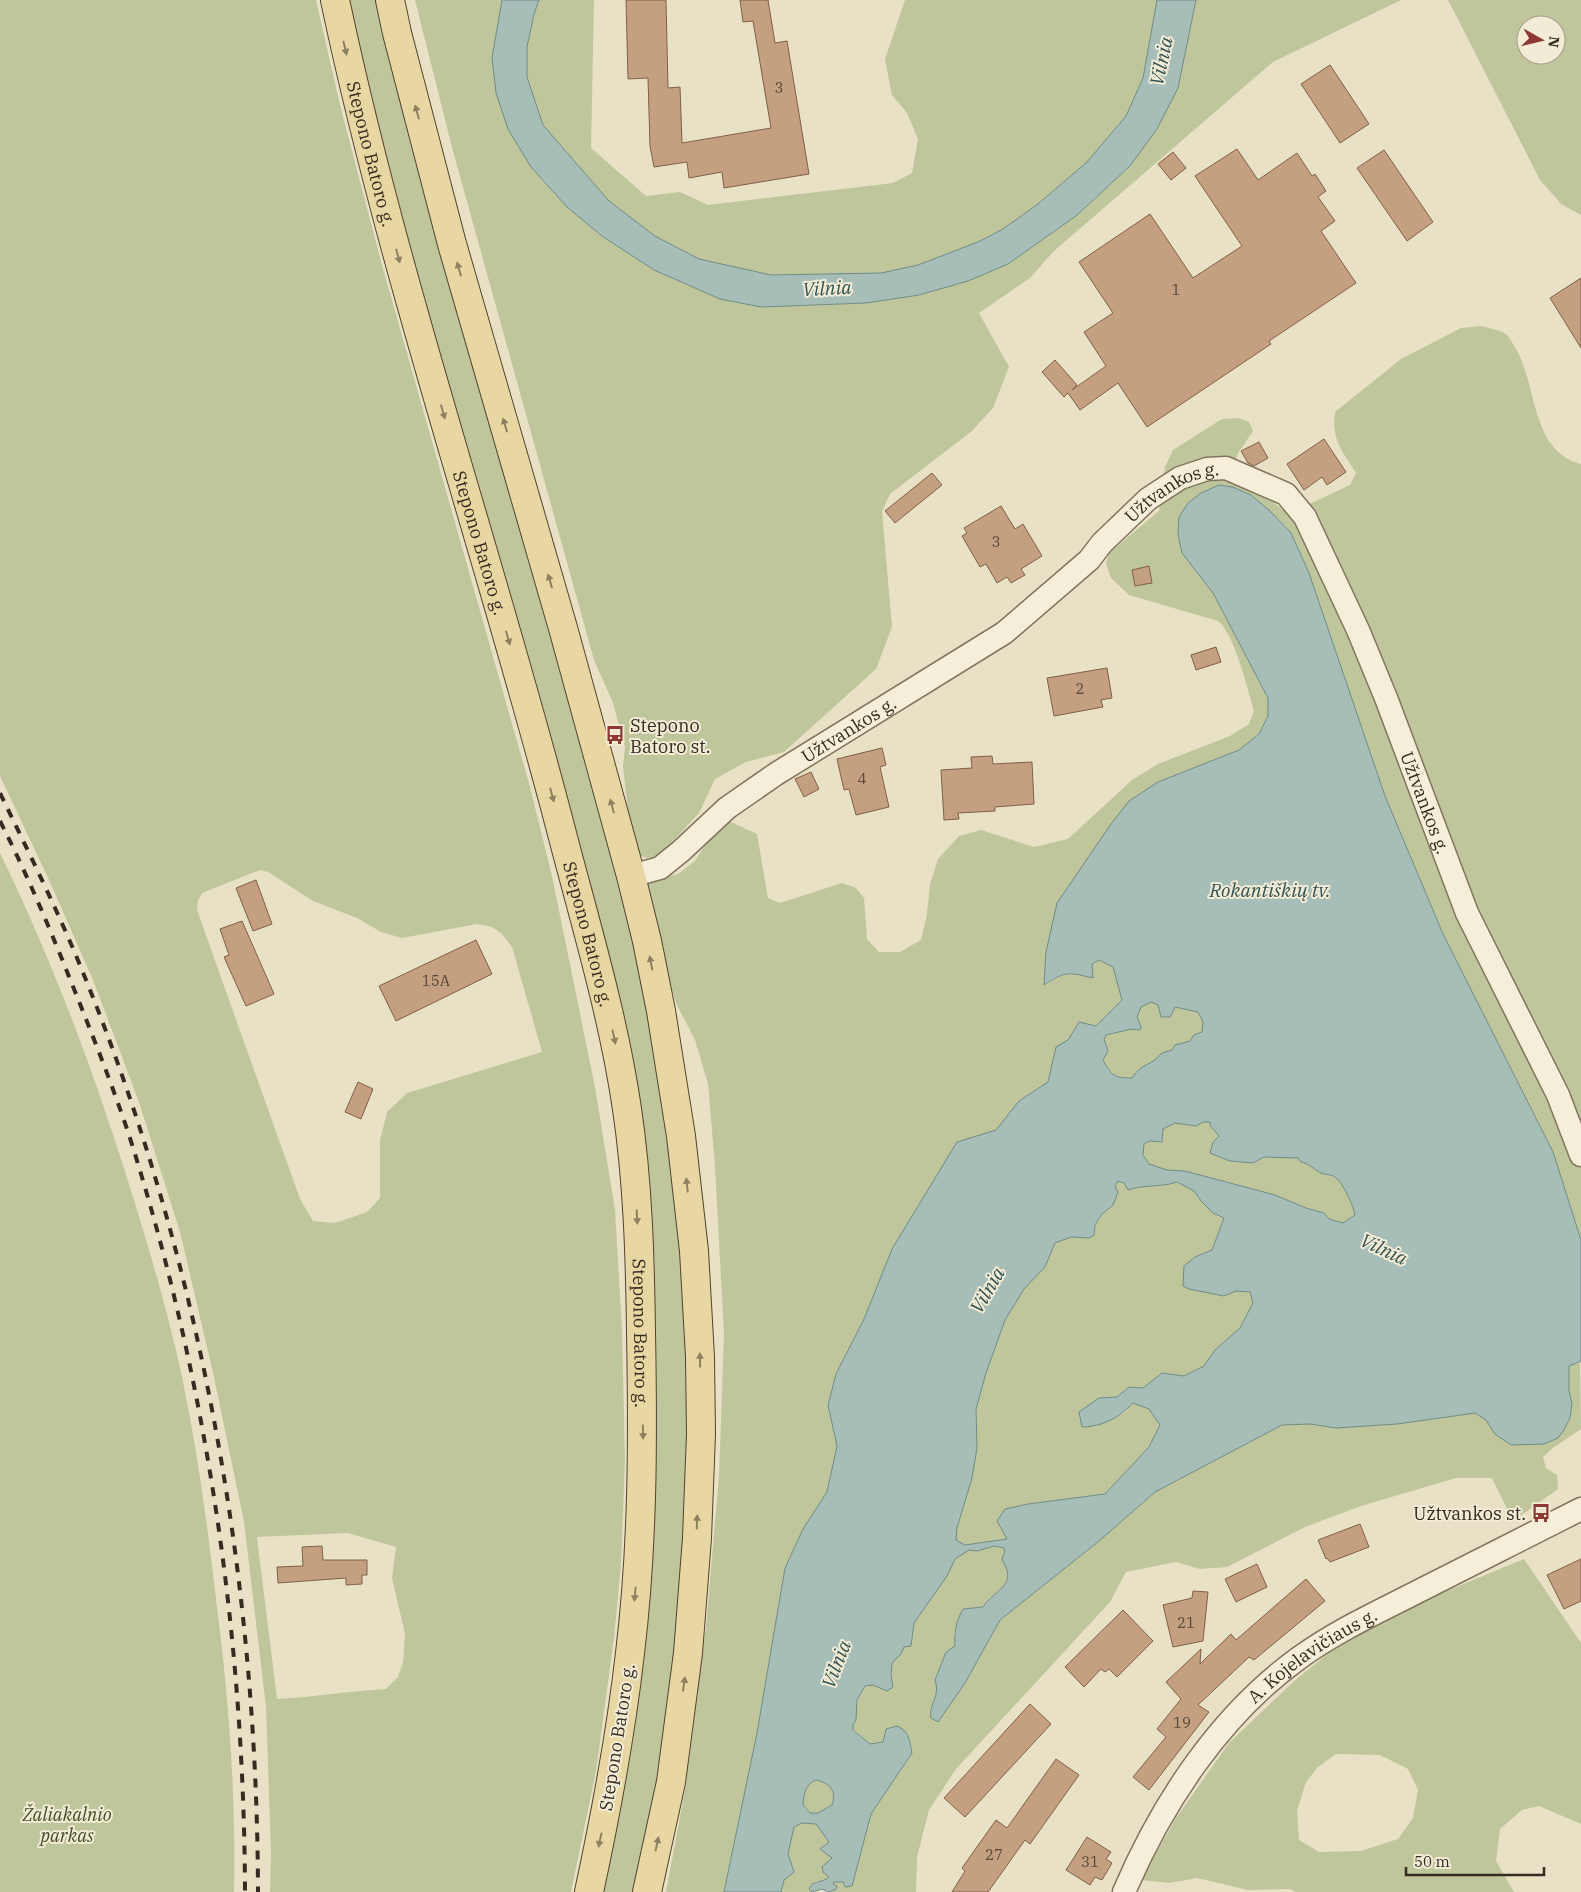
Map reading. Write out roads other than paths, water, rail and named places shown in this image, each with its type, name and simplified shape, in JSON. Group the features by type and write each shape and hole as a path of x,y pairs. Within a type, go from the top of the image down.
{"main road":[{"name":"Stepono Batoro g.","path":"335,0 345,47 399,260 540,748 608,1011 626,1106 634,1169 639,1253 643,1439 640,1539 631,1649 621,1723 607,1807 589,1892"},
{"path":"390,0 452,244 563,628 631,876 647,941 661,1011 681,1136 694,1251 700,1357 701,1434 697,1538 688,1653 671,1782 647,1892"}],"street":[{"name":"Užtvankos g.","path":"631,876 660,868 681,852 727,808 776,774 1004,633 1089,560 1102,543 1148,500 1180,478 1207,469 1226,468 1286,494 1304,517 1358,630 1386,698 1467,912 1558,1096 1581,1155"},
{"name":"A. Kojelavičiaus g.","path":"1124,1892 1164,1811 1186,1778 1210,1745 1267,1684 1299,1658 1342,1630 1581,1509"}],"water":[{"name":"Vilnia","path":"502,0 539,0 527,47 527,77 543,125 609,201 655,236 699,259 771,275 881,273 918,265 978,242 1003,229 1038,204 1087,162 1126,116 1143,78 1157,0 1196,0 1178,88 1157,129 1130,166 1076,216 1008,264 968,281 919,295 866,303 761,307 720,299 654,270 602,236 567,207 531,167 508,129 496,93 492,58"},
{"name":"Rokantiškių tv.","path":"1219,485 1233,487 1251,495 1291,533 1309,573 1385,796 1443,934 1553,1152 1581,1240 1581,1361 1569,1366 1569,1391 1572,1404 1570,1418 1558,1438 1544,1444 1511,1445 1495,1434 1486,1420 1475,1413 1397,1424 1336,1428 1310,1424 1282,1425 1155,1492 1099,1541 1000,1620 965,1683 938,1722 931,1718 931,1709 936,1696 935,1680 946,1652 955,1646 956,1628 963,1609 983,1607 1003,1586 1008,1576 1007,1568 1002,1560 1004,1548 994,1546 977,1551 969,1550 955,1559 947,1576 914,1623 911,1646 904,1647 901,1654 892,1663 893,1687 887,1691 873,1685 865,1686 857,1700 856,1720 853,1724 853,1730 870,1744 883,1742 886,1729 897,1726 907,1734 912,1753 871,1814 852,1886 845,1887 843,1882 834,1882 833,1884 837,1886 836,1889 829,1892 822,1889 812,1892 809,1889 813,1884 829,1877 823,1872 822,1867 832,1858 820,1849 829,1842 816,1824 802,1823 794,1827 788,1854 794,1872 784,1880 781,1892 724,1892 757,1733 785,1568 803,1529 827,1492 837,1446 828,1405 836,1374 864,1319 892,1249 957,1142 996,1130 1019,1101 1048,1082 1056,1047 1068,1040 1079,1022 1096,1026 1122,1000 1113,967 1099,960 1092,964 1093,978 1067,974 1057,977 1044,985 1046,952 1057,903 1111,824 1129,801 1158,782 1239,750 1259,734 1268,716 1268,698 1213,593 1182,553 1178,534 1179,517 1188,503 1201,493","holes":["1151,1002 1158,1005 1161,1017 1170,1017 1175,1007 1198,1012 1203,1022 1202,1032 1194,1035 1190,1041 1175,1045 1172,1050 1162,1053 1154,1061 1139,1069 1132,1078 1117,1077 1111,1073 1103,1060 1108,1051 1104,1039 1106,1035 1131,1029 1140,1030 1141,1027 1137,1017 1141,1007","1203,1122 1210,1122 1210,1125 1219,1136 1213,1142 1210,1153 1230,1161 1253,1163 1264,1157 1298,1158 1301,1162 1321,1173 1331,1175 1339,1181 1345,1190 1355,1215 1343,1223 1329,1219 1324,1213 1306,1208 1275,1195 1185,1171 1167,1170 1149,1164 1143,1155 1144,1144 1150,1141 1162,1142 1163,1129 1175,1123 1196,1126","1118,1181 1124,1183 1128,1190 1177,1182 1194,1191 1213,1213 1224,1218 1212,1250 1195,1257 1184,1266 1183,1286 1224,1296 1236,1291 1250,1292 1253,1303 1240,1328 1215,1350 1204,1366 1184,1376 1162,1373 1143,1388 1129,1387 1117,1397 1099,1398 1079,1412 1082,1427 1089,1427 1110,1420 1122,1413 1133,1403 1149,1409 1160,1425 1149,1447 1105,1494 1028,1504 1005,1509 997,1521 1007,1539 965,1545 956,1540 957,1528 972,1478 977,1448 976,1409 986,1373 1005,1320 1024,1289 1045,1267 1055,1243 1071,1237 1089,1238 1094,1235 1095,1225 1102,1214 1113,1205 1118,1192 1115,1186","816,1780 829,1786 834,1796 832,1805 818,1813 810,1813 803,1805 809,1784"]}],"railway":[{"path":"0,793 44,883 84,975 125,1085 161,1197 191,1310 215,1425 234,1541 247,1657 255,1775 258,1892"},
{"path":"0,821 47,922 116,1097 156,1227 180,1321 200,1415 216,1509 228,1605 237,1700 243,1796 245,1892"}],"place":[{"name":"Stepono Batoro st.","path":"615,735"},
{"name":"Užtvankos st.","path":"1541,1513"}],"park label":[{"name":"Žaliakalnio parkas","path":"67,1824"}]}
